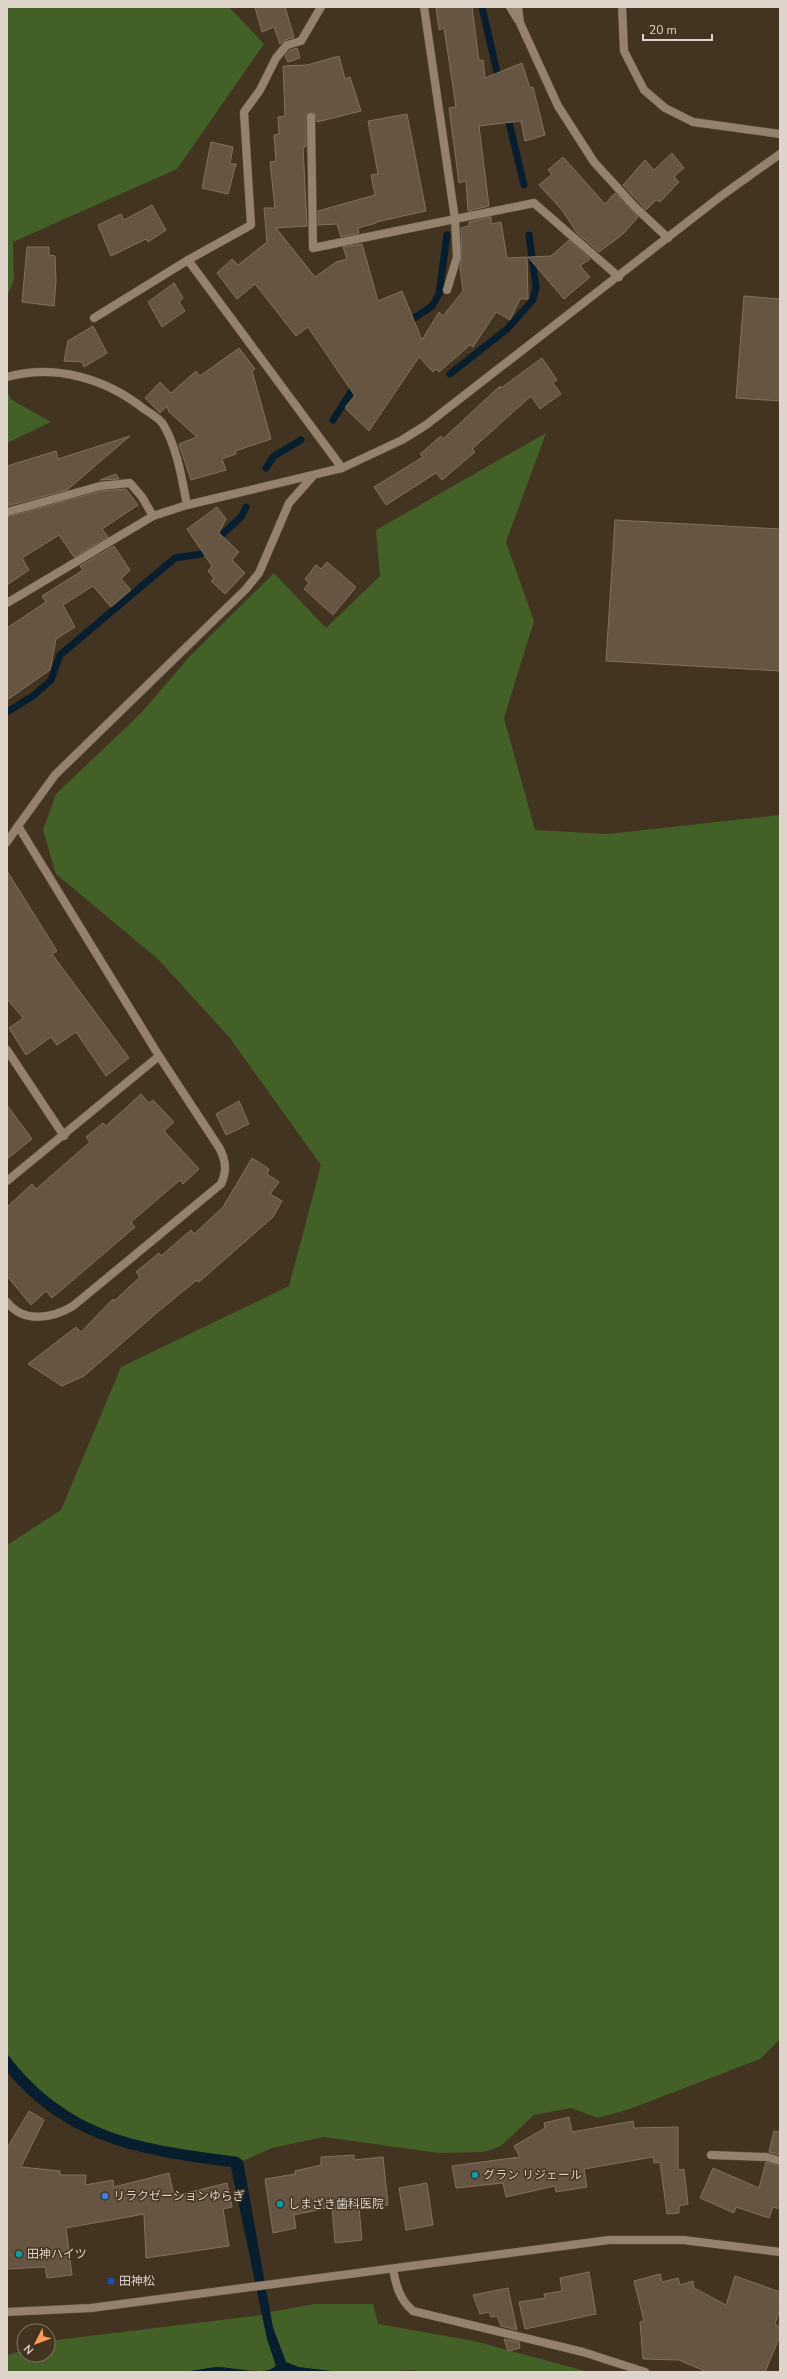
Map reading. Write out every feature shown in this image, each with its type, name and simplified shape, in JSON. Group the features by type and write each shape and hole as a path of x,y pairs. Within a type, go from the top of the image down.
{"street":[{"path":"94,318 188,260 251,225 244,112 260,90 276,58 286,45 301,41 321,7"},
{"path":"424,7 455,219 457,257 447,290"},
{"path":"510,7 520,22 558,106 594,162 635,207 668,238"},
{"path":"518,7 520,22"},
{"path":"622,7 624,51 644,90 665,108 693,122 780,134"},
{"path":"311,118 313,248 534,203 619,277"},
{"path":"7,603 153,516 187,505 342,468 402,440 426,425 619,277 721,196 780,154"},
{"path":"188,260 342,468"},
{"path":"7,376 44,372 73,374 109,387 137,404 162,423 181,472 187,505"},
{"path":"7,842 55,775 246,589 259,573 289,503 313,476"},
{"path":"7,512 100,486 130,483 142,497 153,516"},
{"path":"7,1302 25,1314 44,1317 60,1314 73,1306 222,1184 225,1175 225,1162 220,1149 159,1056 18,826"},
{"path":"7,1050 64,1136"},
{"path":"7,1181 64,1136 159,1056"},
{"path":"711,2155 767,2157 780,2161"},
{"path":"7,2312 91,2308 609,2240 683,2240 780,2252"},
{"path":"392,2269 396,2287 405,2304 413,2311 583,2352 645,2372"}],"green space":[{"path":"7,7 229,7 264,44 177,169 13,242 14,280 7,296"},
{"path":"7,392 12,400 51,422 7,443"},
{"path":"546,433 506,542 534,621 504,718 535,830 608,834 780,815 780,2039 760,2059 630,2109 598,2118 571,2108 534,2115 501,2146 483,2152 439,2153 324,2137 272,2148 243,2161 238,2157 139,2141 110,2132 83,2120 56,2103 31,2082 7,2054 7,1545 61,1510 121,1367 289,1286 321,1165 229,1037 159,960 56,874 43,830 56,794 141,713 191,655 274,573 326,628 380,576 376,530"},
{"path":"314,2304 373,2304 378,2324 474,2341 589,2372 417,2372 415,2370 350,2373 317,2371 286,2362 273,2328 270,2312"},
{"path":"262,2315 276,2366 271,2370 260,2371 217,2367 185,2372 7,2372 7,2355 16,2352 16,2363 56,2363 56,2340"}],"water":[{"path":"7,2054 31,2082 56,2103 83,2120 110,2132 139,2141 238,2157 243,2161 273,2328 286,2362 298,2367 340,2372 255,2372 270,2369 276,2366 267,2339 231,2167 168,2158 109,2142 81,2131 55,2116 30,2096 7,2072"},
{"path":"224,2367 255,2372 185,2372 205,2368"}],"building":[{"path":"255,7 285,7 294,37 285,40 280,44 274,27 262,32"},
{"path":"436,7 472,7 479,61 483,60 485,78 522,63 530,88 533,87 545,135 525,141 521,121 479,126 489,206 468,211 466,181 459,183 449,108 456,107 444,28 439,30"},
{"path":"297,48 300,58 288,62 285,56 290,50"},
{"path":"339,56 345,79 350,77 361,111 317,122 314,112 306,114 306,147 303,147 307,226 276,228 315,277 336,262 347,259 343,247 362,244 378,301 402,291 422,340 439,312 443,316 463,291 460,267 462,257 461,228 469,226 469,222 491,217 491,224 501,222 507,258 527,257 528,299 520,299 510,320 496,312 473,347 470,345 439,372 436,369 433,372 419,357 369,431 346,409 346,406 355,396 308,327 296,336 255,284 237,299 217,273 232,259 238,265 267,242 264,208 275,208 270,162 276,161 274,135 279,134 278,117 285,116 283,66 307,65"},
{"path":"407,114 426,211 376,222 358,228 359,233 341,237 337,224 318,225 318,211 375,195 371,175 378,174 368,121"},
{"path":"211,142 233,147 230,164 236,164 228,194 202,188"},
{"path":"672,153 684,168 674,177 679,182 660,202 656,200 646,210 623,185 645,160 654,170"},
{"path":"563,157 605,204 615,193 638,217 623,234 599,252 577,233 562,210 539,185 552,174 548,170"},
{"path":"152,205 166,230 148,242 146,239 111,256 98,225 121,214 124,220"},
{"path":"569,240 590,259 580,266 590,277 564,299 528,257 551,256"},
{"path":"27,247 49,247 49,255 55,256 56,281 54,306 22,302"},
{"path":"174,283 183,298 179,302 185,311 162,327 148,302"},
{"path":"744,296 780,299 780,401 736,398"},
{"path":"93,326 107,353 84,367 82,362 64,361 68,341"},
{"path":"239,348 255,369 252,371 271,439 235,451 236,454 222,459 226,470 191,480 179,444 197,437 169,412 167,406 160,413 145,398 160,382 171,393 196,371 200,376"},
{"path":"542,358 557,380 553,383 561,394 540,409 531,396 472,449 475,452 442,480 436,473 386,505 374,487 423,457 420,454 441,436 443,439 500,386 501,388"},
{"path":"130,436 67,490 7,506 7,466 56,451 58,459"},
{"path":"116,474 119,479 100,480"},
{"path":"126,489 138,505 102,529 108,537 74,557 59,535 22,558 29,570 7,585 7,517 101,491"},
{"path":"217,507 226,519 219,533 239,552 232,560 245,573 225,594 211,581 214,578 208,571 212,566 187,529"},
{"path":"615,520 780,529 780,671 606,661"},
{"path":"114,546 130,570 121,579 131,590 111,607 93,586 63,605 75,627 56,639 50,670 7,700 7,628 46,602 42,596 83,570 80,566"},
{"path":"327,562 356,587 333,615 304,589 309,583 305,579 316,565 321,569"},
{"path":"7,871 57,951 52,954 129,1058 106,1076 76,1032 57,1045 51,1037 26,1055 9,1028 23,1018 7,999"},
{"path":"141,1094 149,1103 153,1100 174,1122 164,1131 199,1169 183,1184 180,1180 131,1222 135,1227 52,1298 46,1291 31,1305 7,1276 7,1207 32,1184 36,1189 90,1142 86,1137 103,1123 106,1126"},
{"path":"239,1101 249,1124 226,1135 216,1114"},
{"path":"7,1105 32,1139 7,1159"},
{"path":"252,1158 269,1169 267,1174 279,1182 270,1194 282,1201 273,1217 199,1282 197,1280 160,1310 84,1376 62,1386 28,1364 76,1327 81,1332 113,1299 114,1301 140,1277 136,1272 159,1253 161,1256 191,1230 194,1234 223,1207"},
{"path":"29,2111 44,2120 21,2167 60,2171 60,2175 86,2175 85,2185 113,2180 114,2187 169,2173 174,2196 227,2183 232,2207 223,2209 229,2246 146,2258 144,2214 66,2228 72,2275 47,2278 45,2267 7,2269 7,2148"},
{"path":"569,2117 572,2132 633,2121 634,2128 678,2127 678,2170 684,2169 688,2204 679,2206 679,2213 667,2214 660,2162 654,2163 653,2157 584,2169 587,2187 556,2192 555,2186 506,2197 503,2183 456,2188 452,2166 520,2157 514,2146 545,2128 544,2123"},
{"path":"774,2131 780,2132 780,2155 769,2152"},
{"path":"354,2155 354,2160 383,2157 388,2205 359,2208 362,2240 335,2243 332,2207 294,2215 296,2228 273,2233 265,2179 295,2174 295,2171 321,2165 321,2157"},
{"path":"766,2162 780,2166 780,2209 773,2207 769,2218 736,2207 734,2213 700,2198 713,2168 759,2188"},
{"path":"427,2183 433,2225 406,2230 399,2188"},
{"path":"589,2272 596,2314 525,2329 519,2302 545,2298 544,2294 562,2291 560,2278"},
{"path":"660,2274 662,2282 678,2278 680,2285 693,2281 694,2288 726,2305 735,2276 780,2292 780,2309 775,2324 780,2327 780,2336 765,2372 707,2372 679,2360 643,2359 640,2322 644,2321 634,2281"},
{"path":"508,2288 517,2330 501,2326 497,2316 491,2317 489,2312 480,2314 473,2295"},
{"path":"504,2339 519,2342 520,2348 508,2351"}],"waterway":[{"path":"482,7 499,81"},
{"path":"507,114 524,185"},
{"path":"407,323 432,306 439,294 447,235"},
{"path":"450,374 507,329 533,300 536,287 529,235"},
{"path":"333,420 356,384"},
{"path":"266,468 274,456 301,440"},
{"path":"7,712 33,696 51,680 60,655 175,558 201,554 241,517 246,507"}],"place":[{"name":"グラン リジェール","path":"475,2175"},
{"name":"リラクゼーションゆらぎ","path":"105,2196"},
{"name":"しまざき歯科医院","path":"280,2204"},
{"name":"田神ハイツ","path":"19,2254"},
{"name":"田神松","path":"111,2281"}]}
